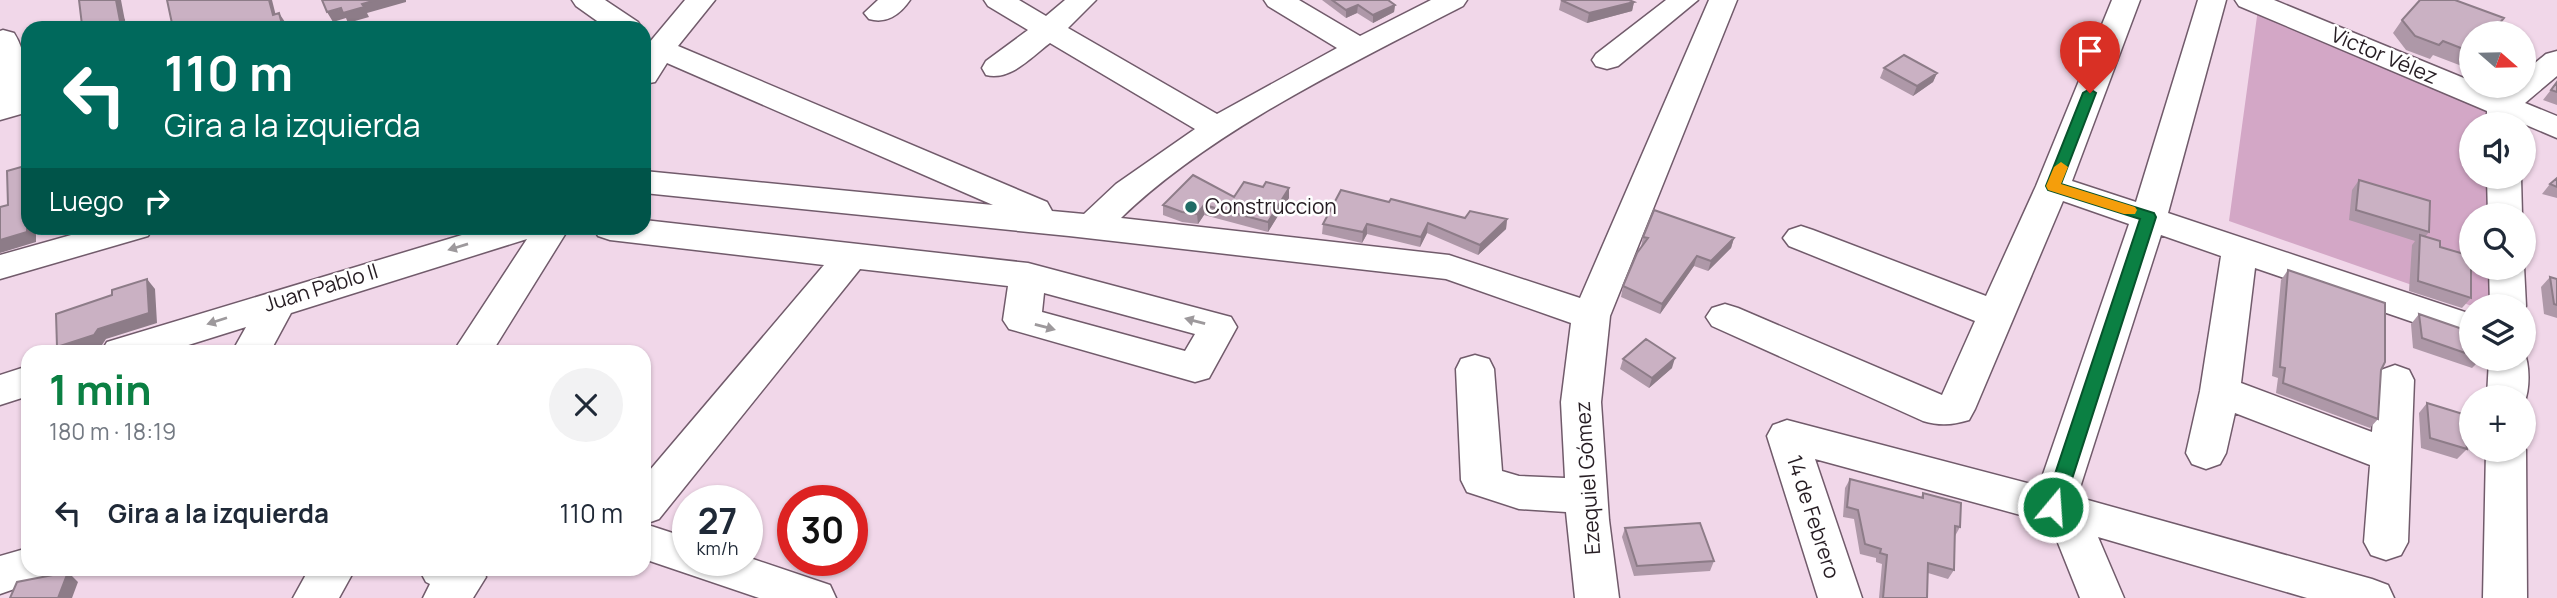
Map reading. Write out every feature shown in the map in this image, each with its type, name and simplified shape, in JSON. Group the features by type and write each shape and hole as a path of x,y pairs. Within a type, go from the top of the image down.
{"street":[{"path":"586,0 612,21"},
{"path":"999,0 1214,126"},
{"path":"997,68 1082,0"},
{"path":"1278,0 1359,48"},
{"path":"1080,226 1214,126 1453,0"},
{"path":"1607,60 1684,0"},
{"name":"Ezequiel Gómez","path":"1597,598 1581,401 1591,316 1723,0"},
{"path":"1725,317 1937,410 1955,409 2053,186 2126,0"},
{"path":"2102,598 2060,509 2212,0"},
{"name":"Victor Vélez","path":"2249,0 2496,112"},
{"path":"651,37 701,1"},
{"path":"0,40 3,39 18,105 0,110"},
{"path":"651,48 1080,226"},
{"path":"2506,112 2557,60"},
{"name":"Victor Vélez","path":"2536,123 2557,128"},
{"path":"651,183 1449,267 1591,316"},
{"path":"2053,186 2459,324"},
{"path":"651,233 1028,276"},
{"path":"0,267 112,235"},
{"name":"Juan Pablo II","path":"142,345 500,235"},
{"path":"477,345 547,235"},
{"path":"1801,238 1995,314"},
{"path":"2206,453 2220,391 2240,248"},
{"path":"651,499 851,256"},
{"path":"255,345 279,301"},
{"path":"1475,369 1482,480 1499,490 1587,495"},
{"path":"2386,542 2395,380"},
{"path":"0,390 21,383"},
{"path":"2220,391 2389,456"},
{"name":"14 de Febrero","path":"1840,598 1787,436 2060,509"},
{"path":"2505,598 2506,462"},
{"path":"2060,509 2372,598"},
{"path":"651,543 672,551"},
{"path":"0,575 21,568"},
{"path":"315,598 329,576"},
{"path":"445,598 464,577 461,576"},
{"path":"749,576 814,598"}],"shaded area":[{"path":"2258,9 2486,108 2486,112 2459,112 2459,189 2488,189 2488,203 2459,203 2459,280 2489,280 2490,294 2459,294 2459,301 2229,221"}],"building":[{"path":"79,0 116,0 120,21 82,21"},
{"path":"167,0 269,0 273,15 279,13 281,21 172,21"},
{"path":"322,0 376,0 362,4 364,7 343,13 341,8 327,12"},
{"path":"1332,0 1388,0 1395,5 1373,15 1358,5 1346,10"},
{"path":"1561,0 1629,0 1634,2 1589,13"},
{"path":"2420,0 2455,0 2504,18 2501,21 2459,21 2459,47 2443,41 2439,45 2415,36 2402,20"},
{"path":"1904,55 1937,73 1917,86 1884,68"},
{"path":"21,167 21,234 0,240 0,207 8,205 7,171"},
{"path":"1193,175 1234,197 1244,182 1263,187 1266,182 1289,188 1268,222 1204,205 1197,214 1163,205"},
{"path":"2557,178 2557,187 2550,184"},
{"path":"2359,180 2430,201 2429,232 2356,210"},
{"path":"1341,190 1389,202 1391,199 1465,218 1470,211 1507,219 1480,245 1428,223 1421,237 1367,224 1363,232 1323,224"},
{"path":"1654,210 1734,238 1711,261 1697,256 1662,304 1623,286 1637,253 1648,238 1643,237"},
{"path":"2420,235 2440,241 2440,247 2459,253 2459,280 2471,280 2471,294 2459,294 2418,281"},
{"path":"2288,270 2385,303 2385,362 2381,370 2378,419 2283,383 2285,368 2280,367"},
{"path":"2550,277 2557,279 2557,305 2554,304"},
{"path":"147,279 149,313 98,329 94,335 57,345 56,314 112,295 112,290"},
{"path":"2419,314 2459,328 2459,351 2422,338"},
{"path":"1646,339 1675,358 1652,378 1623,359"},
{"path":"2427,403 2459,413 2459,447 2430,438"},
{"path":"1850,479 1923,498 1923,493 1961,503 1960,527 1955,526 1954,570 1928,563 1927,598 1883,598 1887,555 1880,553 1881,549 1865,544 1858,510 1847,507"},
{"path":"1700,523 1714,561 1637,566 1625,528"},
{"path":"48,576 66,576 58,598 10,598 17,582"}],"slow traffic":[{"path":"2061,167 2053,186 2129,210"}],"place":[{"name":"Construccion","path":"1191,207"}],"route":[{"path":"2053,507 2149,217 2053,186 2090,93"}]}
